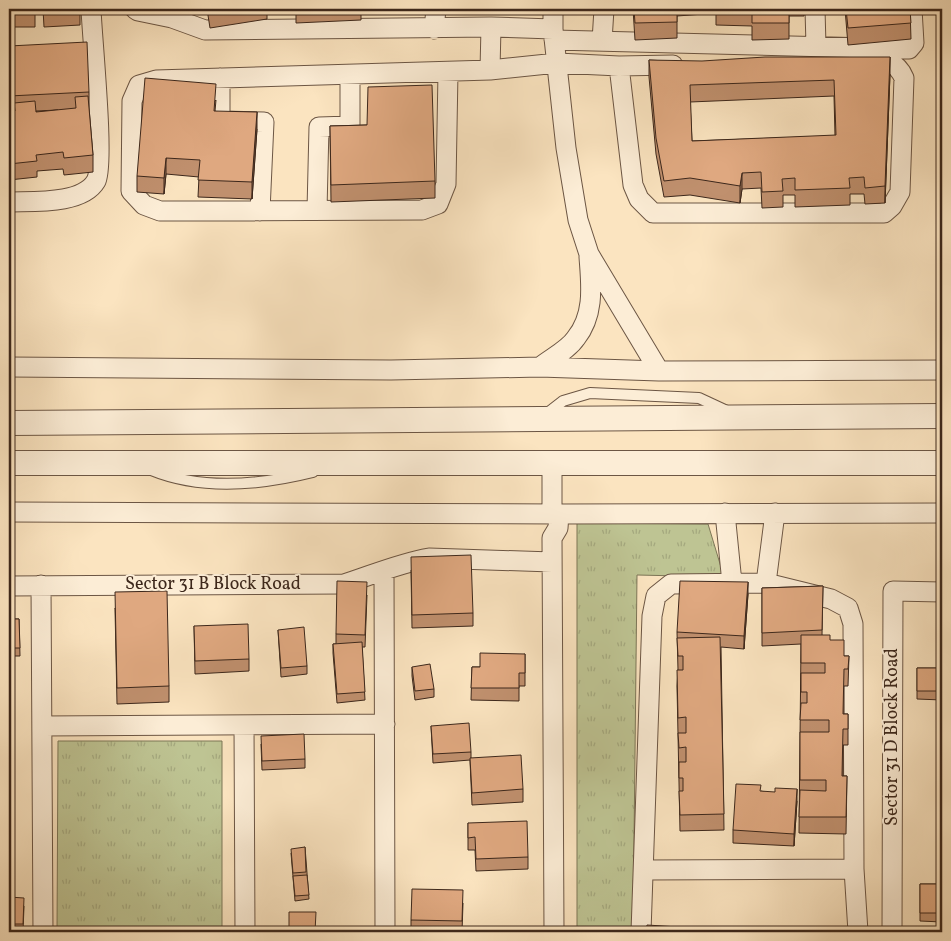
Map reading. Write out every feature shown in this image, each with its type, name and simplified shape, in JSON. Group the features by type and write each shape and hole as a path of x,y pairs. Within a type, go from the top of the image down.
{"street":[{"path":"9,202 57,201 83,192 96,182 100,168 99,144 83,49 91,9"},
{"path":"135,9 172,18 205,30 491,27 602,42 909,49 914,43 912,9"},
{"path":"434,29 436,9"},
{"path":"553,9 566,148 578,220 589,254 659,371"},
{"path":"602,42 604,9"},
{"path":"815,9 816,46"},
{"path":"490,70 491,27"},
{"path":"619,66 633,185 640,199 653,213 884,213 892,206 900,192 904,78 900,68 890,62 875,59 737,63"},
{"path":"448,72 446,184 438,204 422,210 160,211 144,205 131,191 132,101 139,85 156,80 448,72 557,63 619,66 688,64"},
{"path":"317,210 319,127 350,126 350,75"},
{"path":"220,78 220,121 264,122 260,210"},
{"path":"540,367 576,339 588,318 592,295 589,254"},
{"path":"9,367 391,370 540,367 659,371 942,370"},
{"path":"9,422 942,416"},
{"path":"9,463 942,463"},
{"path":"552,463 552,514 546,529 552,538 554,932"},
{"path":"9,512 942,513"},
{"path":"725,513 732,583"},
{"path":"766,583 775,513"},
{"name":"Sector 31 B Block Road","path":"9,586 344,584 384,572 408,561 428,558 552,562"},
{"path":"384,572 385,932"},
{"path":"641,932 652,616 656,596 671,584 732,583 766,583 831,599 848,608 853,624 854,869 858,932"},
{"path":"41,585 43,932"},
{"name":"Sector 31 D Block Road","path":"892,932 893,591 942,592"},
{"path":"42,726 385,724"},
{"path":"244,725 245,932"},
{"path":"644,870 854,869"}],"green space":[{"path":"577,523 708,524 724,577 637,575 633,932 577,932"},
{"path":"58,741 222,741 222,932 57,932"}],"building":[{"path":"9,9 35,9 35,10 9,11"},
{"path":"44,9 80,9 44,10"},
{"path":"209,9 228,9 210,12"},
{"path":"296,9 339,9 296,10"},
{"path":"634,9 677,9 677,22 635,23"},
{"path":"722,9 789,9 789,23 752,23 752,10"},
{"path":"846,9 910,9 911,23 848,28"},
{"path":"87,42 89,92 9,96 9,46"},
{"path":"765,57 890,57 885,186 865,188 864,177 849,178 850,188 795,190 795,178 782,179 783,191 762,192 761,172 742,173 740,186 690,178 664,181 656,138 649,60 702,61","holes":["834,80 836,135 692,141 690,85"]},
{"path":"145,78 216,84 214,111 257,112 252,182 198,180 200,160 166,158 164,178 137,176"},
{"path":"432,85 435,181 331,185 330,126 367,125 368,87"},
{"path":"88,96 93,155 64,158 63,152 36,155 37,161 9,164 9,112 15,111 14,103 35,101 36,112 76,108 75,97"},
{"path":"471,555 473,613 412,615 411,557"},
{"path":"337,581 367,582 365,635 336,634"},
{"path":"680,581 748,582 744,636 677,632"},
{"path":"823,586 822,630 762,633 762,588"},
{"path":"167,591 169,686 117,688 115,592"},
{"path":"9,619 19,619 20,648 9,648"},
{"path":"248,624 249,659 195,661 194,626"},
{"path":"304,627 307,666 281,668 278,630"},
{"path":"801,635 830,635 830,640 844,640 844,656 849,656 848,669 844,669 843,714 848,714 848,729 843,729 842,776 847,776 846,817 799,817 800,790 826,791 826,780 800,780 800,732 829,732 829,720 800,720 801,703 807,703 807,692 801,692 801,673 825,673 825,663 801,663"},
{"path":"720,637 724,814 680,815 679,791 683,791 683,778 679,778 679,762 686,762 686,747 679,748 678,733 686,733 686,717 678,718 677,670 683,670 683,656 678,656 677,638"},
{"path":"362,642 365,692 337,694 333,644"},
{"path":"480,653 525,654 525,673 519,673 519,688 471,688 472,667 480,667"},
{"path":"430,664 434,689 415,691 412,667"},
{"path":"917,668 942,668 942,691 917,691"},
{"path":"9,710 14,710 14,731 9,731"},
{"path":"469,723 471,752 433,754 431,726"},
{"path":"304,734 305,759 262,761 261,736"},
{"path":"521,755 523,789 472,793 470,758"},
{"path":"940,781 942,781 942,832 940,832"},
{"path":"736,784 761,785 760,791 775,792 775,788 797,789 794,834 733,830"},
{"path":"527,821 528,857 476,859 475,837 468,838 468,823"},
{"path":"305,847 306,872 293,873 291,849"},
{"path":"307,875 309,895 295,896 293,876"},
{"path":"920,884 942,884 942,913 920,913"},
{"path":"412,889 463,890 462,921 411,920"},
{"path":"9,897 24,898 23,924 9,924"},
{"path":"289,912 316,912 315,932 289,931"},
{"path":"647,925 756,932 646,932"}]}
